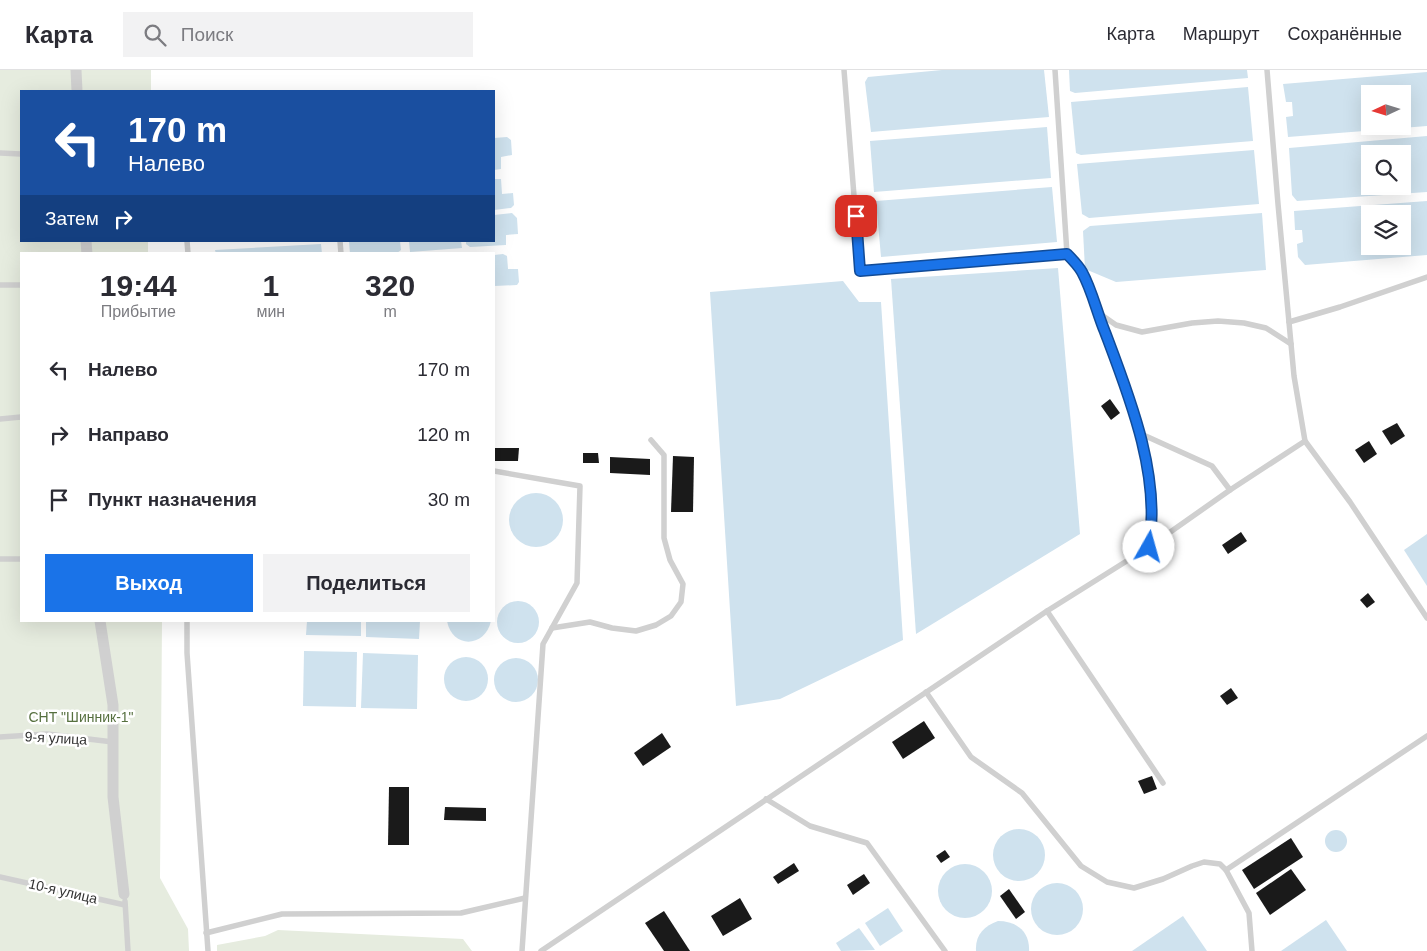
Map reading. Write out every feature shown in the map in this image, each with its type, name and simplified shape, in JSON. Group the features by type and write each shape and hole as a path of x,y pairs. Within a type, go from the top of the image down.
{"street":[{"path":"76,70 77,90"},
{"path":"100,622 113,705 113,797 125,900"}],"lane":[{"path":"844,70 860,271 1067,254"},
{"path":"1055,70 1067,254 1081,271 1120,371 1139,433 1151,495 1153,527 1149,547"},
{"path":"1268,70 1294,376 1305,441 1350,502 1427,618"},
{"path":"0,153 20,154"},
{"path":"1289,322 1340,307 1427,277"},
{"path":"0,285 20,285"},
{"path":"1096,310 1116,325 1142,332 1192,323 1218,321 1266,328 1291,344"},
{"path":"0,419 20,417"},
{"path":"1139,433 1212,466 1230,490"},
{"path":"552,628 590,622 612,628 636,631 656,625 671,616 681,602 683,584 670,560 664,538 664,455 650,440"},
{"path":"541,951 1047,611 1149,547 1230,490 1305,441"},
{"path":"495,471 580,486 577,583 543,644 522,951"},
{"path":"0,559 20,559"},
{"path":"1047,611 1163,784"},
{"path":"187,622 187,653 208,951"},
{"path":"926,692 971,757 1022,794 1081,866 1107,882 1134,888 1163,880 1204,862 1220,864 1226,870 1250,913 1252,951"},
{"name":"9-я улица","path":"0,737 47,734 113,742"},
{"path":"1226,870 1427,736"},
{"path":"766,799 810,826 867,843 945,951"},
{"name":"10-я улица","path":"0,877 125,900"},
{"path":"206,933 282,914 460,913 525,898"},
{"path":"125,900 128,951"}],"green space":[{"name":"СНТ \"Шинник-1\"","path":"0,70 151,70 151,90 20,90 20,242 148,242 148,252 20,252 20,622 162,622 160,878 188,929 189,951 0,951"},
{"path":"278,930 463,939 472,951 217,951 217,945 265,936"}],"water":[{"path":"942,70 1044,70 1049,117 871,132 865,82 868,77"},
{"path":"1069,70 1247,70 1248,78 1075,93 1070,91"},
{"path":"1427,72 1427,126 1411,127 1411,85 1361,85 1361,131 1288,137 1286,117 1293,116 1292,102 1286,102 1283,84"},
{"path":"1248,87 1253,141 1081,155 1076,153 1071,102"},
{"path":"1047,127 1051,178 874,192 870,141"},
{"path":"1427,136 1427,192 1411,193 1411,145 1361,145 1361,195 1384,195 1297,201 1292,195 1289,148"},
{"path":"507,137 511,140 512,155 501,157 501,169 495,170 495,138"},
{"path":"1254,150 1259,204 1089,218 1082,214 1077,164"},
{"path":"495,179 501,179 502,194 513,193 514,205 511,208 495,210"},
{"path":"1052,187 1057,242 881,257 876,201"},
{"path":"1427,201 1427,255 1305,265 1298,257 1297,244 1303,242 1302,230 1295,230 1294,211 1361,206 1361,255 1411,255 1411,205 1374,205"},
{"path":"512,213 517,218 518,234 506,235 506,245 470,247 466,244 466,242 495,242 495,215"},
{"path":"1262,213 1266,270 1116,282 1085,269 1083,231 1090,226"},
{"path":"349,242 400,242 401,250 398,252 350,252"},
{"path":"409,242 461,242 462,248 410,252"},
{"path":"321,244 322,252 216,252 215,250"},
{"path":"503,254 507,256 508,269 518,269 519,282 517,285 495,286 495,255"},
{"path":"1058,268 1080,534 916,634 891,279"},
{"path":"843,281 859,302 881,302 903,640 780,699 736,706 710,292"},
{"path":"536,493 546,495 555,501 561,510 563,520 561,530 555,539 546,545 536,547 526,545 517,539 511,530 509,520 511,510 517,501 526,495"},
{"path":"1427,534 1427,586 1404,550"},
{"path":"522,601 530,604 536,610 539,622 536,634 530,640 514,643 506,640 500,634 497,618 500,610 506,604"},
{"path":"307,622 361,622 361,636 306,635"},
{"path":"366,622 420,622 419,639 366,637"},
{"path":"447,622 491,622 488,630 482,636 469,642 455,637"},
{"path":"304,651 357,652 356,707 303,706"},
{"path":"363,653 418,655 417,709 361,708"},
{"path":"466,657 478,661 484,667 488,679 484,691 478,697 466,701 454,697 448,691 444,679 448,667 454,661"},
{"path":"516,658 528,662 534,668 538,680 534,692 528,698 516,702 504,698 498,692 494,680 498,668 504,662"},
{"path":"1014,829 1024,829 1038,836 1045,850 1045,860 1038,874 1024,881 1014,881 1004,877 997,870 993,860 993,850 997,840 1004,833"},
{"path":"1336,830 1344,833 1347,841 1344,849 1336,852 1328,849 1325,841 1328,833"},
{"path":"965,864 975,866 984,872 990,881 992,891 990,901 984,910 975,916 965,918 955,916 946,910 940,901 938,891 940,881 946,872 955,866"},
{"path":"1052,883 1062,883 1076,890 1083,904 1083,914 1076,928 1062,935 1052,935 1042,931 1035,924 1031,914 1031,904 1035,894 1042,887"},
{"path":"888,908 903,931 880,946 865,923"},
{"path":"1183,916 1207,951 1132,951"},
{"path":"1326,920 1347,951 1281,951"},
{"path":"998,921 1011,923 1021,929 1027,938 1029,951 976,951 977,940 981,932"},
{"path":"859,928 875,950 841,951 836,943"}],"building":[{"path":"1110,399 1120,413 1111,420 1101,406"},
{"path":"1397,423 1405,436 1391,445 1382,431"},
{"path":"1369,441 1377,454 1364,463 1355,450"},
{"path":"495,448 519,448 518,461 495,461"},
{"path":"583,453 598,453 599,463 583,463"},
{"path":"673,456 694,457 693,512 671,512"},
{"path":"610,457 650,459 650,475 610,473"},
{"path":"1241,532 1247,541 1228,554 1222,545"},
{"path":"1368,593 1375,602 1367,608 1360,600"},
{"path":"1231,688 1238,698 1227,705 1220,696"},
{"path":"924,721 935,738 903,759 892,742"},
{"path":"662,733 671,747 643,766 634,753"},
{"path":"1152,776 1157,789 1144,794 1138,781"},
{"path":"389,787 409,787 409,845 388,845"},
{"path":"445,807 486,808 486,821 444,820"},
{"path":"1291,838 1303,857 1254,889 1242,870"},
{"path":"945,850 950,857 941,863 936,856"},
{"path":"794,863 799,871 778,884 773,877"},
{"path":"1291,869 1306,890 1270,915 1256,893"},
{"path":"864,874 870,883 853,895 847,885"},
{"path":"1009,889 1025,912 1016,919 1000,896"},
{"path":"740,898 752,919 723,936 711,916"},
{"path":"664,911 690,951 664,951 645,923"}],"route":[{"path":"856,216 860,271 1067,254 1081,271 1120,371 1139,433 1151,495 1153,527 1149,547"}]}
